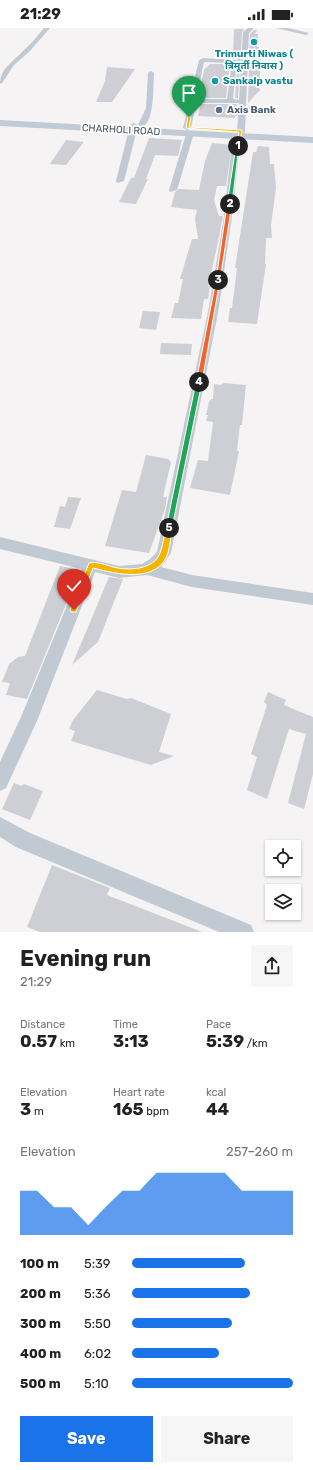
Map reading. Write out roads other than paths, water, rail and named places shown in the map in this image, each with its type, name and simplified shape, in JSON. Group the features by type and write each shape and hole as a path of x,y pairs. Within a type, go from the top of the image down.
{"street":[{"path":"0,82 12,64 27,51 46,28"},
{"path":"0,543 119,572 134,572 148,569 158,562 164,553 214,307 228,216 235,153 240,133 246,32 251,28"},
{"path":"279,28 306,33"},
{"path":"173,190 188,130 192,101 201,61 235,61 231,101"},
{"path":"120,182 137,127 148,108 151,73"},
{"path":"192,101 242,102"},
{"name":"CHARHOLI ROAD","path":"0,118 240,133 313,140"},
{"name":"CHARHOLI ROAD","path":"0,123 137,127"},
{"name":"CHARHOLI ROAD","path":"240,133 313,134"},
{"path":"0,782 28,722 91,565"},
{"path":"148,569 192,582 313,599"},
{"path":"0,826 23,840 244,932"}],"place":[{"name":"Trimurti Niwas ( त्रिमूर्ती निवास )","path":"254,42"},
{"name":"Sankalp vastu","path":"215,81"},
{"name":"Axis Bank","path":"219,110"}]}
